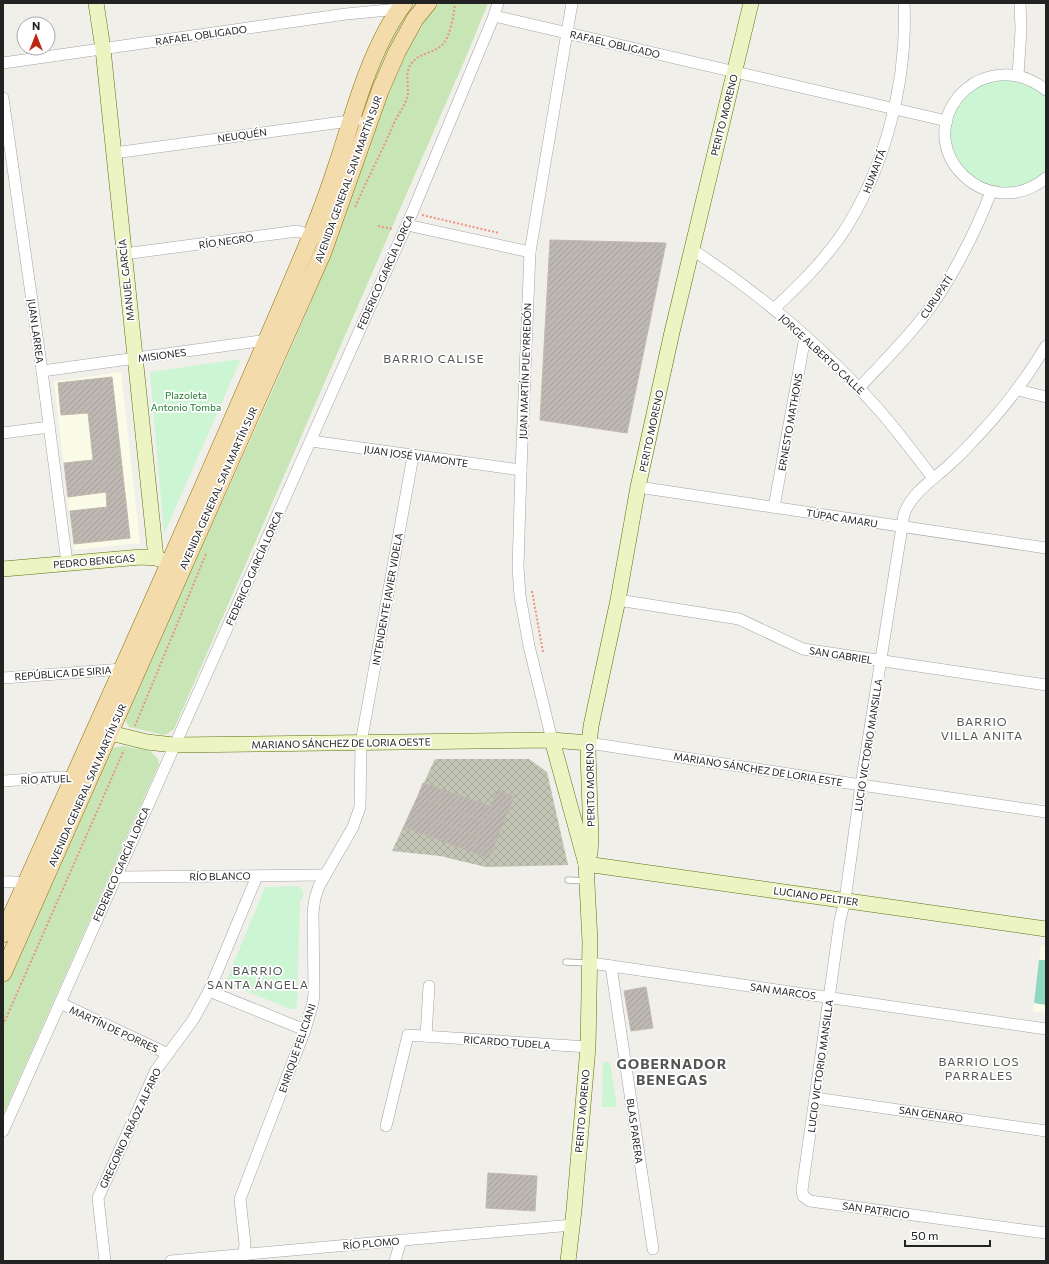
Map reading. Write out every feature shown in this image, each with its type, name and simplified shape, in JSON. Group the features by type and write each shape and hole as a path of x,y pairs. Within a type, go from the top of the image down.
{"main road":[{"name":"AVENIDA GENERAL SAN MARTÍN SUR","path":"103,731 123,669 169,562 275,343 397,52 415,19 428,3"},
{"name":"AVENIDA GENERAL SAN MARTÍN SUR","path":"320,238 319,218 351,120 383,37 402,6"},
{"name":"AVENIDA GENERAL SAN MARTÍN SUR","path":"3,973 33,886 103,731 169,562"},
{"name":"AVENIDA GENERAL SAN MARTÍN SUR","path":"3,934 33,886"}],"street":[{"name":"MANUEL GARCÍA","path":"96,3 103,49 134,358 169,562"},
{"name":"FEDERICO GARCÍA LORCA","path":"3,1131 406,225 494,16 498,3"},
{"name":"JUAN MARTÍN PUEYRREDÓN","path":"552,740 529,646 520,596 518,567 530,252 572,3"},
{"name":"PERITO MORENO","path":"586,864 590,853 591,838 588,766 589,743 618,600 638,487 691,248 751,3"},
{"name":"HUMAITÁ","path":"774,309 819,263 839,238 860,206 877,166 894,108 903,50 904,3"},
{"path":"1018,75 1021,30 1020,3"},
{"name":"RAFAEL OBLIGADO","path":"3,63 103,49 345,9 402,6"},
{"name":"RAFAEL OBLIGADO","path":"494,16 946,121"},
{"path":"1046,90 1033,80 1018,75 1000,74 981,79 965,89 954,103 946,121 945,139 950,157 960,173 974,185 992,192 1010,194 1029,189 1046,178"},
{"name":"JUAN LARREA","path":"3,98 8,172 42,371 67,564"},
{"name":"NEUQUÉN","path":"114,153 351,120 370,119"},
{"name":"CURUPATÍ","path":"858,388 906,338 938,297 970,243 992,192"},
{"path":"406,225 530,252"},
{"name":"RÍO NEGRO","path":"124,254 297,231 320,238"},
{"name":"JORGE ALBERTO CALLE","path":"691,248 736,279 774,309 805,337 858,388 899,433 934,478"},
{"name":"ERNESTO MATHONS","path":"774,507 805,337"},
{"name":"MISIONES","path":"42,371 134,358 275,343"},
{"name":"LUCIO VICTORIO MANSILLA","path":"803,1196 802,1190 840,920 845,900 861,785 878,676 882,661 904,514 908,503 915,494 974,441 1018,390 1046,346"},
{"path":"1018,390 1046,397"},
{"path":"3,433 49,427"},
{"name":"JUAN JOSÉ VIAMONTE","path":"311,441 521,470"},
{"name":"INTENDENTE JAVIER VIDELA","path":"361,743 413,456"},
{"name":"TÚPAC AMARU","path":"638,487 1046,548"},
{"name":"PEDRO BENEGAS","path":"3,569 141,557 169,562"},
{"name":"SAN GABRIEL","path":"618,600 739,619 803,649 1046,685"},
{"name":"REPÚBLICA DE SIRIA","path":"3,678 123,669"},
{"name":"MARIANO SÁNCHEZ DE LORIA OESTE","path":"103,731 147,742 174,745 552,740 589,743"},
{"name":"PERITO MORENO","path":"552,740 586,864 591,963 588,1047 568,1261"},
{"name":"ENRIQUE FELICIANI","path":"244,1258 244,1234 240,1199 305,1030 314,1002 313,912 315,898 324,875 353,827 360,807 361,743"},
{"name":"MARIANO SÁNCHEZ DE LORIA ESTE","path":"589,743 1046,812"},
{"name":"RÍO ATUEL","path":"3,781 60,776 82,779"},
{"name":"LUCIANO PELTIER","path":"586,864 1046,929"},
{"name":"RÍO BLANCO","path":"116,877 324,875"},
{"name":"GREGORIO ARÁOZ ALFARO","path":"105,1261 98,1198 156,1070 193,1020 209,991 257,876"},
{"path":"3,882 12,881 33,886"},
{"name":"SAN MARCOS","path":"591,963 1046,1028"},
{"name":"BLAS PARERA","path":"611,966 653,1250"},
{"path":"426,1036 429,986"},
{"path":"209,991 305,1030"},
{"name":"MARTÍN DE PORRES","path":"60,1003 168,1054"},
{"name":"RICARDO TUDELA","path":"386,1126 408,1035 588,1047"},
{"name":"SAN GENARO","path":"815,1098 1046,1131"},
{"name":"SAN PATRICIO","path":"803,1196 810,1201 1046,1233"},
{"name":"RÍO PLOMO","path":"171,1261 244,1258 401,1240 572,1225"},
{"path":"395,1261 401,1240"}],"lane":[{"path":"568,880 587,881"},
{"path":"566,962 591,963"}],"path":[{"path":"353,211 407,98 409,68 414,60 422,54 442,45 451,25 455,3"},
{"path":"3,1025 129,738 208,548"}],"shaded area":[{"path":"121,372 140,543 74,550 54,382"},
{"path":"435,759 529,759 547,772 568,865 486,867 440,856 392,851"},
{"path":"1041,945 1046,946 1046,1013 1033,1011"}],"green space":[{"path":"416,3 419,3 370,96 367,95 395,32 409,10"},
{"path":"439,3 488,3 466,57 174,729 164,735 129,727 126,722 125,715 310,305 346,215 389,88 402,58 419,30"},
{"path":"1000,74 1046,90 1046,178 1029,189 991,192 950,157 947,121 965,89"},
{"name":"Plazoleta Antonio Tomba","path":"241,359 164,534 150,372"},
{"path":"123,746 150,751 158,759 159,764 3,1115 3,984 47,884 111,749"},
{"path":"300,886 304,893 300,902 297,1004 296,1009 290,1009 234,986 227,979 265,887"},
{"path":"1039,960 1046,960 1046,1005 1034,1003"},
{"path":"603,1062 610,1062 617,1107 602,1107"}],"building":[{"path":"550,240 666,243 627,433 540,420"},
{"path":"112,377 130,538 74,544 70,511 107,507 106,492 68,497 64,463 93,460 88,413 61,415 58,383"},
{"path":"423,783 490,806 485,821 418,796"},
{"path":"497,790 514,797 489,859 472,852"},
{"path":"418,796 485,821 478,836 411,811"},
{"path":"411,811 478,836 472,852 404,827"},
{"path":"646,987 653,1028 631,1031 624,991"},
{"path":"488,1173 537,1176 535,1211 486,1208"}],"district":[{"name":"BARRIO CALISE","path":"434,359"},
{"name":"BARRIO VILLA ANITA","path":"982,729"},
{"name":"BARRIO SANTA ÁNGELA","path":"258,978"},
{"name":"BARRIO LOS PARRALES","path":"979,1069"},
{"name":"GOBERNADOR BENEGAS","path":"672,1072"}]}
